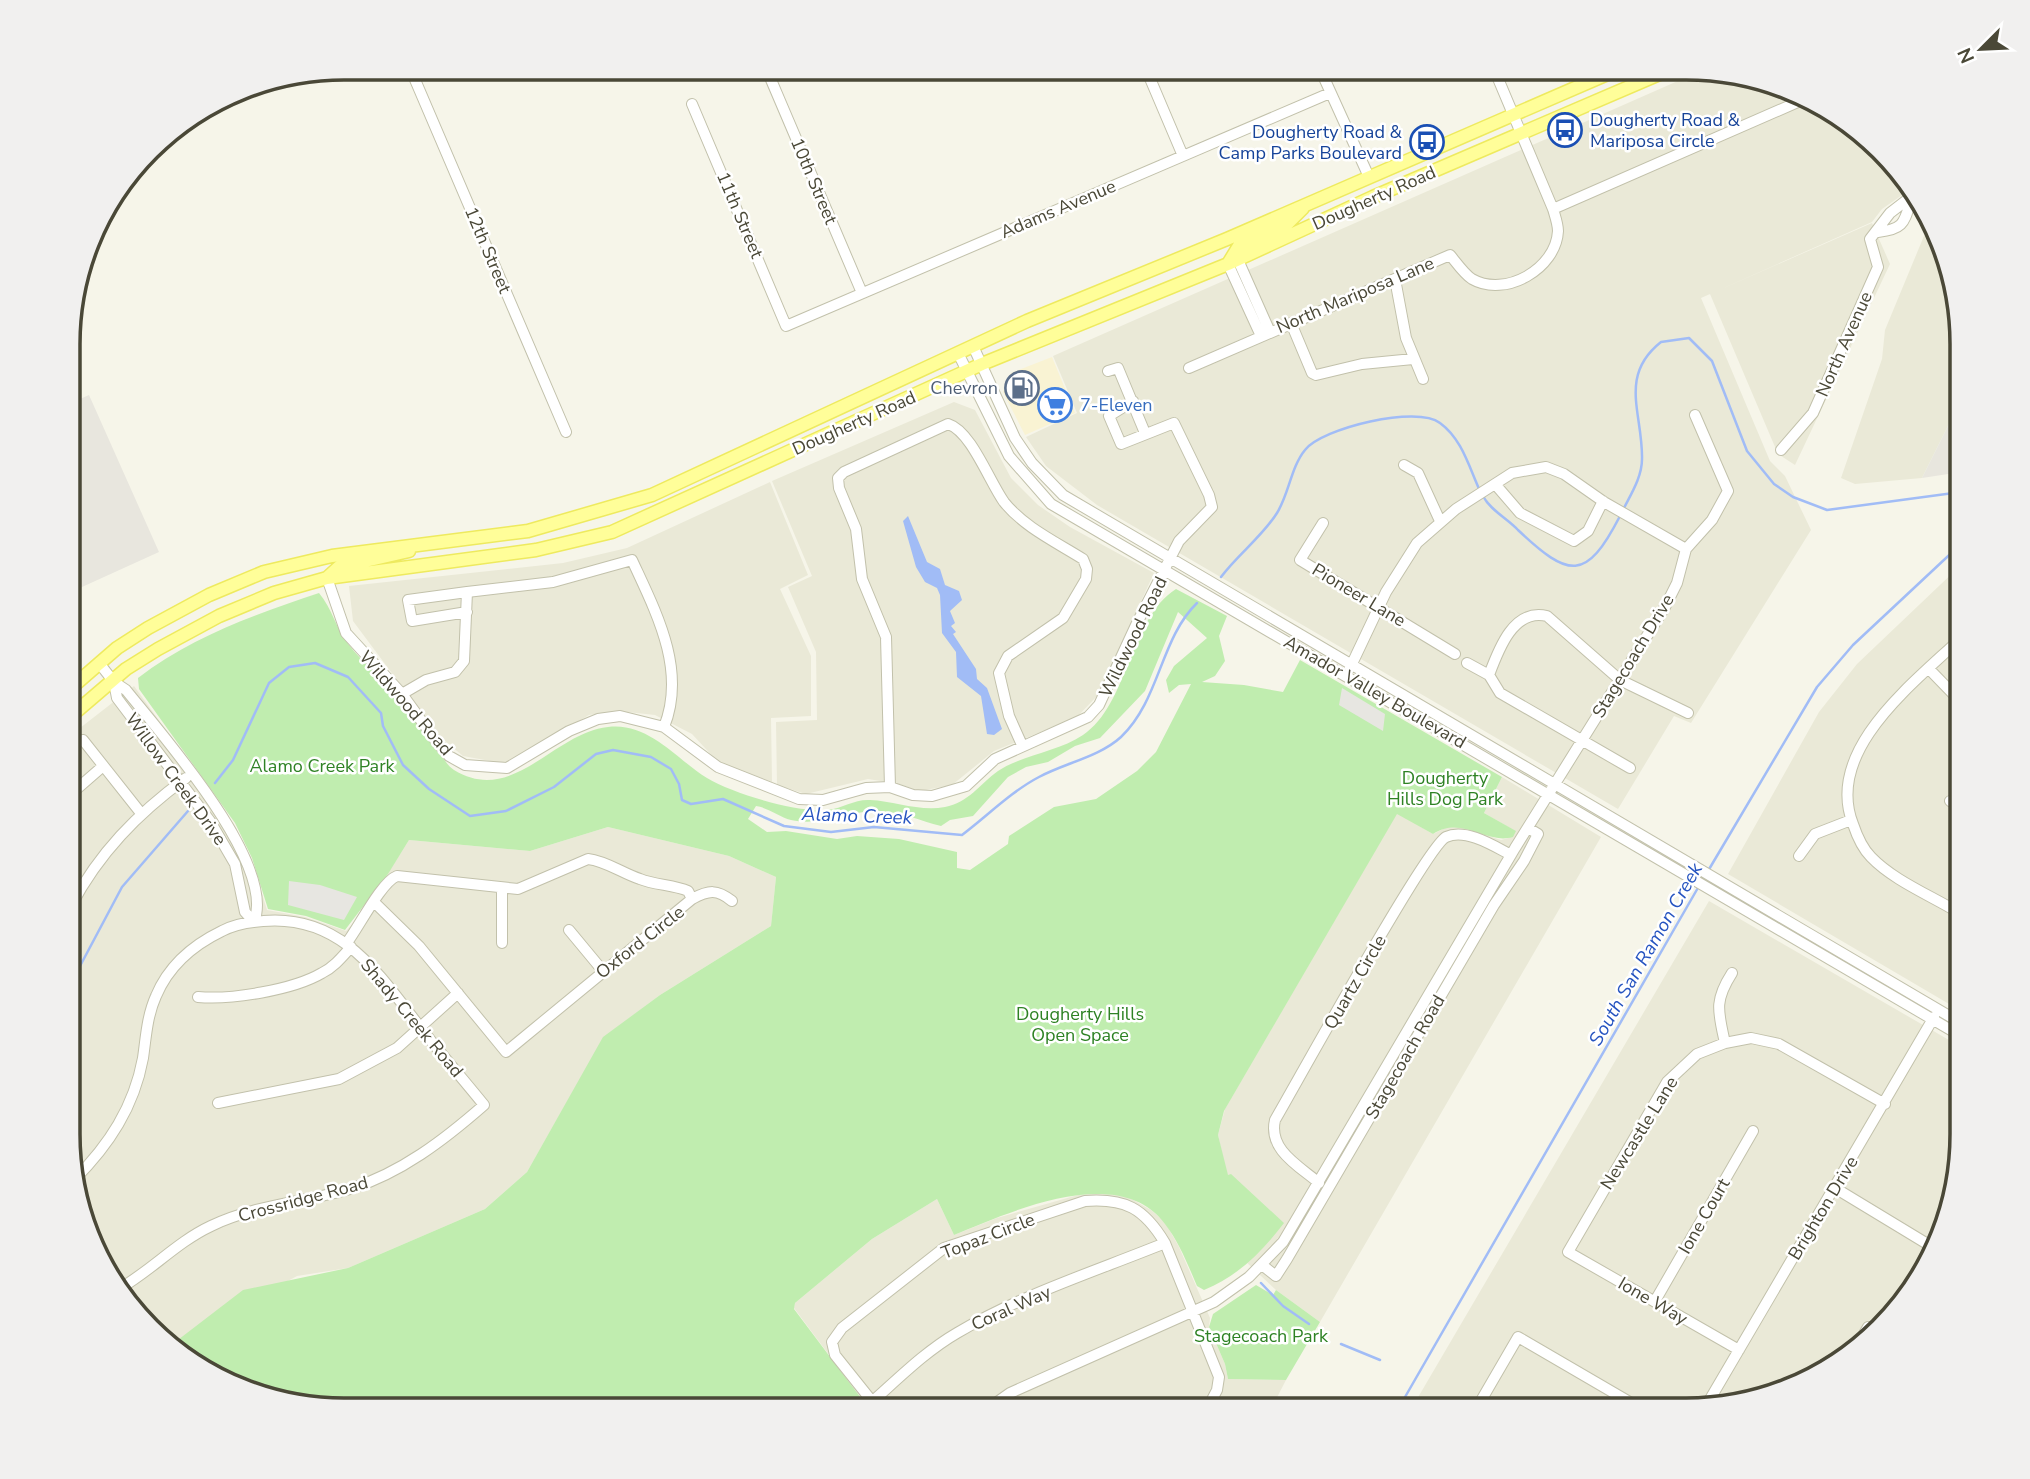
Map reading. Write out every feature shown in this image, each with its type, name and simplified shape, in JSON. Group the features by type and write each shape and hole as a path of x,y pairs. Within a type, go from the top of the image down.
{"main road":[{"name":"Dougherty Road","path":"80,680 148,628 209,595 264,572 332,555 528,531 652,495 1027,321 1306,205 1594,80"},
{"name":"Dougherty Road","path":"80,709 127,669 158,649 219,616 274,593 327,578 536,550 612,532 982,364 1233,262 1374,197 1646,80"},
{"path":"1233,262 1238,246 1284,226 1306,205"},
{"path":"327,578 339,567 399,556 422,545"}],"street":[{"name":"12th Street","path":"415,80 566,432"},
{"name":"10th Street","path":"771,80 862,293"},
{"path":"1151,80 1183,156"},
{"path":"1325,80 1369,177"},
{"path":"1499,80 1553,209 1793,104"},
{"name":"Adams Avenue","path":"786,326 1330,93"},
{"name":"11th Street","path":"692,104 786,326"},
{"path":"1878,232 1890,213 1906,200"},
{"path":"1878,232 1896,230 1902,225 1909,204"},
{"name":"North Mariposa Lane","path":"1189,368 1450,255 1471,278 1487,284 1505,285 1524,278 1549,257 1558,230 1553,209"},
{"name":"North Avenue","path":"1781,450 1813,413 1849,333 1878,267 1870,239 1878,232"},
{"path":"1233,262 1266,334"},
{"path":"1395,279 1406,338 1423,379"},
{"path":"1291,323 1312,373 1316,375 1362,365 1413,359"},
{"name":"Amador Valley Boulevard","path":"973,346 1015,438 1039,471 1063,495 1727,883 1950,1027"},
{"name":"Amador Valley Boulevard","path":"958,353 1009,456 1051,504 1671,866 1935,1015 1950,1020"},
{"path":"1108,371 1118,369 1133,401 1145,433 1121,444 1110,416 1133,401"},
{"name":"Stagecoach Drive","path":"1556,784 1665,607 1676,583 1685,549 1713,520 1728,491 1695,415"},
{"name":"Wildwood Road","path":"327,578 346,633 402,694 449,755 466,765 507,768 569,731 598,719 638,718 664,727 718,767 799,799 824,800 866,788 890,787 913,795 947,794 966,786 995,759 1022,745 1073,726 1100,705 1136,625 1173,559 1179,541 1212,507 1209,495 1174,423 1145,433"},
{"path":"890,787 886,637 862,579 856,529 839,488 838,478 845,472 948,424 963,432 988,477 1019,519 1083,559 1087,569 1086,579 1063,618 1003,663 999,673 1000,688 1022,745"},
{"path":"1404,465 1418,473 1440,521"},
{"path":"1346,675 1379,607 1417,543 1459,506 1512,473 1546,467 1564,474 1605,502 1642,521 1685,549"},
{"path":"1494,485 1520,513 1574,541 1588,531 1605,502"},
{"name":"Pioneer Lane","path":"1323,523 1300,560 1455,654"},
{"path":"467,612 412,621 408,600 553,582 632,561 671,660 674,694 664,727"},
{"path":"402,694 426,680 455,672 464,661 467,592"},
{"path":"1489,675 1517,620 1533,612 1547,616 1620,680 1688,713"},
{"path":"1950,649 1886,710 1851,767 1846,783 1851,820 1870,856 1950,907"},
{"name":"Willow Creek Drive","path":"99,663 114,682 126,690 221,814 246,860 258,910 254,922 245,912 235,864 210,821 117,698 114,682"},
{"path":"1467,663 1489,675 1500,693 1630,768"},
{"path":"1929,669 1950,691"},
{"path":"83,740 140,812"},
{"path":"80,786 102,767"},
{"path":"80,892 106,850 140,812 191,774"},
{"name":"Stagecoach Road","path":"1003,1398 1194,1312 1232,1290 1262,1265 1283,1242 1319,1183 1393,1078 1511,855 1556,784"},
{"path":"1799,856 1815,834 1851,820"},
{"name":"Stagecoach Road","path":"1262,1265 1276,1276 1382,1073 1534,843 1538,834 1528,828"},
{"name":"Quartz Circle","path":"1319,1183 1282,1152 1273,1136 1275,1120 1432,851 1446,837 1461,835 1483,841 1511,855"},
{"name":"Oxford Circle","path":"198,997 218,999 306,982 336,964 349,946 374,902 390,878 397,876 502,889 532,886 588,859 597,860 648,882 671,889 681,888 688,891 692,898 506,1052 419,946 374,902"},
{"path":"1720,894 1727,883"},
{"path":"502,889 502,943"},
{"path":"692,898 706,891 719,891 732,901"},
{"name":"Shady Creek Road","path":"83,1170 111,1139 133,1096 145,1030 156,996 170,971 204,940 232,926 254,922 284,919 327,930 349,946 374,968 484,1105"},
{"path":"569,930 603,971"},
{"path":"1725,1043 1718,1009 1719,993 1732,973"},
{"path":"218,1103 339,1079 372,1063 421,1028 458,993"},
{"path":"1935,1015 1950,1023"},
{"name":"Brighton Drive","path":"1711,1397 1935,1015"},
{"name":"Newcastle Lane","path":"1568,1252 1667,1082 1697,1054 1725,1043 1751,1038 1779,1044 1885,1104"},
{"path":"1382,1073 1393,1078"},
{"name":"Crossridge Road","path":"127,1284 175,1247 212,1226 237,1216 350,1189 386,1175 422,1155 484,1105"},
{"name":"Ione Court","path":"1655,1301 1753,1131"},
{"path":"1835,1188 1926,1243"},
{"name":"Topaz Circle","path":"870,1398 835,1355 832,1342 842,1328 944,1248 1085,1201 1103,1200 1122,1202 1139,1211 1153,1223 1165,1243 1219,1377 1213,1398"},
{"name":"Coral Way","path":"884,1398 931,1350 967,1328 1165,1243"},
{"name":"Ione Way","path":"1568,1252 1739,1350"},
{"path":"1483,1398 1518,1337 1623,1398"}],"shaded area":[{"path":"1680,80 1754,89 1818,116 1860,146 1884,170 1903,195 1882,209 1872,222 1701,298 1770,461 1785,476 1811,530 1691,723 1674,716 1618,809 1097,505 1046,466 1026,437 1077,413 1053,356"},
{"path":"1872,223 1890,264 1795,465 1778,454 1710,294"},
{"path":"1925,234 1941,276 1947,310 1950,422 1922,478 1855,484 1841,478 1882,359 1885,330"},
{"path":"1052,357 1075,413 1025,435 1003,392 1011,373"},
{"path":"89,395 159,552 80,588 80,399"},
{"path":"954,402 975,410 1011,478 1038,505 1070,527 1154,573 1098,695 1077,717 994,751 952,785 920,791 868,779 806,794 777,785 776,722 817,720 816,652 788,587 812,576 772,481"},
{"path":"1950,422 1950,474 1922,478"},
{"path":"770,482 808,575 780,589 811,656 811,716 771,718 772,782 717,761 692,734 655,715 618,711 589,715 516,758 501,763 463,756 438,735 353,621 349,586 563,563 627,548"},
{"path":"1950,575 1950,1005 1728,874 1819,712 1857,664"},
{"path":"134,686 234,824 251,858 267,910 305,917 346,931 364,911 409,840 530,851 608,827 729,856 776,877 771,926 660,995 604,1037 527,1172 485,1209 348,1268 297,1276 180,1341 146,1309 116,1267 94,1220 83,1169 80,1135 80,728"},
{"path":"1342,688 1385,714 1383,731 1339,705"},
{"path":"1502,777 1601,837 1320,1322 1276,1290 1245,1261 1218,1135 1225,1109 1397,813 1433,834 1447,827 1458,826 1501,840 1512,837 1515,831 1484,813"},
{"path":"289,881 320,885 357,897 344,920 288,905"},
{"path":"1709,901 1950,1041 1949,1152 1936,1220 1914,1267 1895,1295 1860,1333 1832,1354 1771,1385 1703,1398 1418,1398"},
{"path":"1102,1192 1128,1197 1151,1210 1165,1222 1210,1318 1209,1327 1225,1364 1228,1379 1286,1380 1277,1398 861,1398 794,1308 795,1303 872,1239 937,1199 954,1235 997,1218 1078,1195"}],"green space":[{"name":"Dougherty Hills Open Space","path":"1176,589 1227,616 1219,636 1225,661 1215,676 1202,682 1244,685 1283,692 1300,660 1502,777 1484,813 1516,831 1513,837 1503,838 1454,828 1433,834 1397,814 1224,1111 1218,1135 1228,1175 1231,1174 1284,1223 1258,1253 1228,1278 1204,1290 1197,1286 1179,1246 1165,1224 1145,1206 1120,1196 1093,1194 1033,1205 954,1235 937,1199 872,1239 795,1303 794,1309 861,1398 327,1398 259,1385 212,1363 178,1340 243,1290 348,1268 485,1209 527,1172 603,1037 660,995 771,926 776,877 729,856 608,827 530,851 409,840 388,874 345,930 306,916 268,909 252,858 235,823 139,689 138,678 202,638 248,618 319,593 349,645 405,704 448,765 475,779 495,779 514,774 588,732 608,727 623,727 649,736 707,778 766,801 815,810 833,809 865,800 936,808 960,802 1008,765 1083,735 1098,721 1110,703 1148,620 1160,603","holes":["1178,612 1207,638 1174,666 1166,680 1169,693 1179,685 1191,684 1156,752 1137,771 1096,799 1054,807 1009,836 1008,844 970,870 957,868 957,852 899,839 857,836 837,839 786,831 767,832 748,819 756,806 787,819 803,822 878,811 941,826 950,820 973,816 1008,777 1026,767 1048,762 1075,746 1100,738 1145,691"]},
{"name":"Stagecoach Park","path":"1256,1285 1273,1295 1276,1290 1320,1322 1286,1380 1228,1379 1225,1364 1209,1327 1213,1314"}],"water":[{"path":"908,516 927,562 940,569 945,585 959,591 962,600 950,611 955,623 951,626 956,632 953,634 976,669 977,679 987,688 1002,729 994,735 987,734 981,696 957,677 956,652 942,633 940,595 937,588 925,582 916,567 903,521"}],"waterway":[{"name":"Alamo Creek","path":"1623,510 1642,466 1636,396 1640,368 1661,342 1689,338 1712,361 1747,451 1774,484 1793,497 1827,510 1950,493"},
{"name":"Alamo Creek","path":"1221,577 1277,513 1296,464 1305,450 1330,434 1349,427 1392,418 1412,417 1428,418 1440,423 1459,445 1480,491"},
{"name":"Alamo Creek","path":"1483,496 1536,546 1564,564 1575,566 1586,562 1597,553 1620,516"},
{"name":"South San Ramon Creek","path":"1708,871 1817,687 1853,645 1950,554"},
{"name":"Alamo Creek","path":"215,783 233,760 269,683 289,667 315,663 348,677 381,713 383,726 403,765 429,789 470,816 506,811 554,787 596,754 613,750 651,757 671,769 679,784 682,800 691,804 723,799 784,826 831,832 874,827 962,835 1029,783 1103,750 1121,737 1144,706 1175,634 1197,603"},
{"name":"Alamo Creek","path":"80,966 122,887 188,811"},
{"name":"South San Ramon Creek","path":"1404,1398 1699,886"},
{"path":"1261,1283 1283,1306 1309,1324"},
{"path":"1341,1344 1380,1360"}],"place":[{"name":"Dougherty Road & Mariposa Circle","path":"1565,130"},
{"name":"Dougherty Road & Camp Parks Boulevard","path":"1427,142"},
{"name":"Chevron","path":"1022,388"},
{"name":"7-Eleven","path":"1055,405"}],"park label":[{"name":"Alamo Creek Park","path":"322,766"},
{"name":"Dougherty Hills Dog Park","path":"1445,788"}]}
